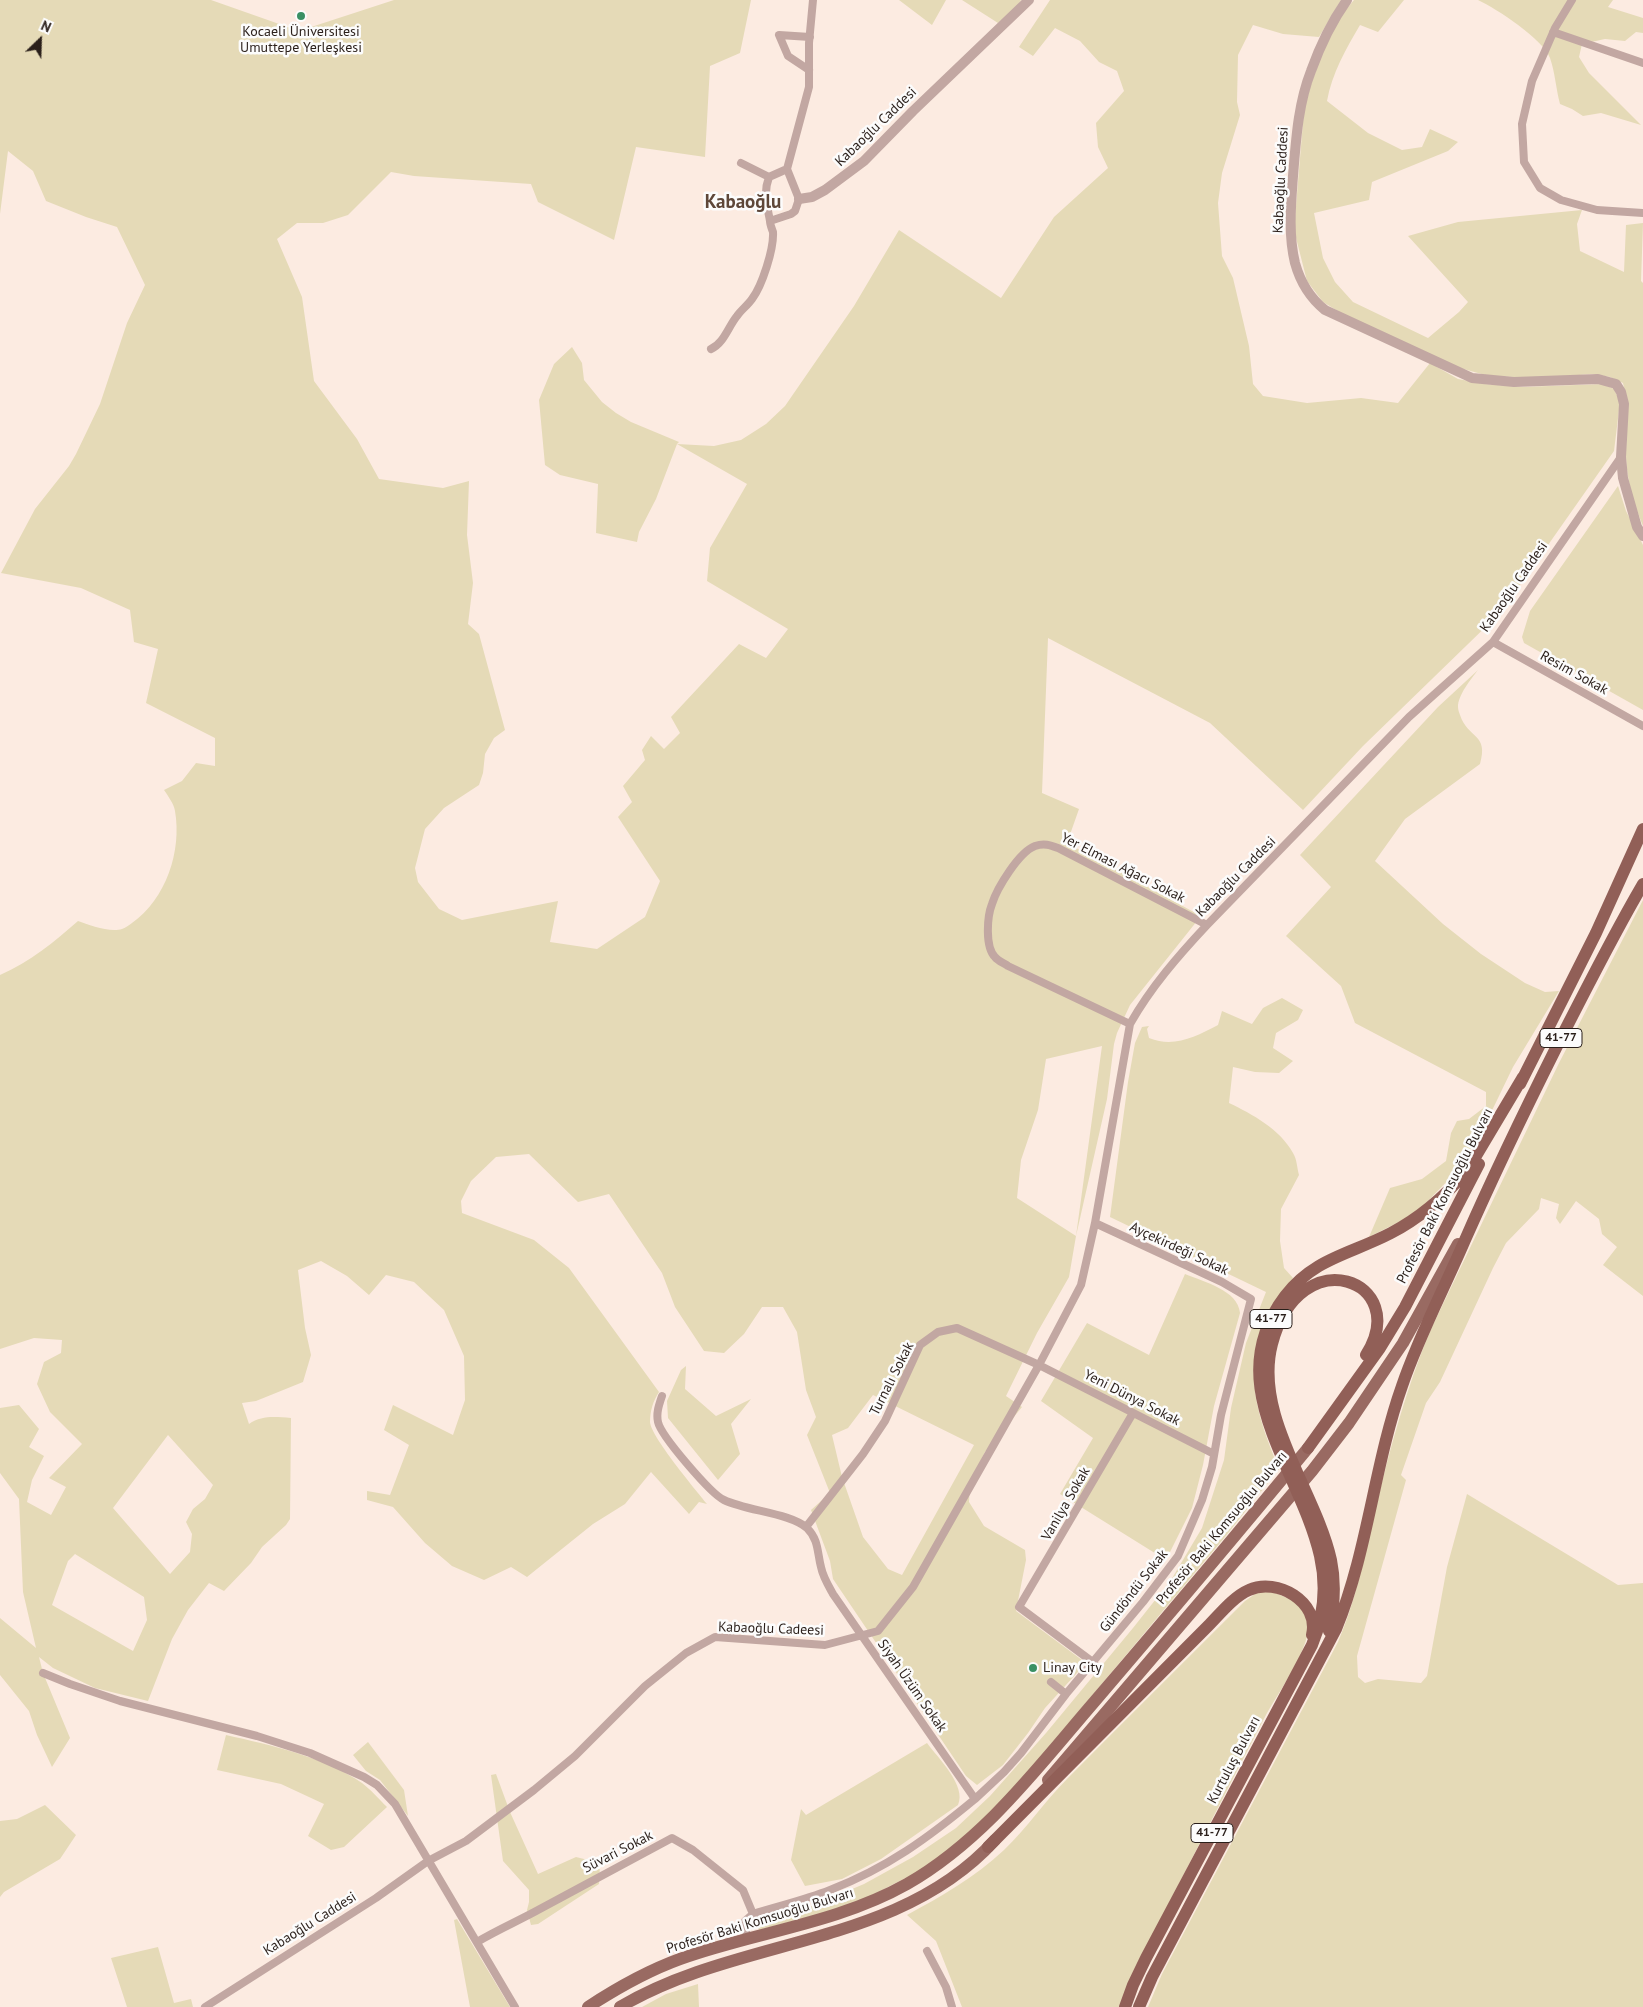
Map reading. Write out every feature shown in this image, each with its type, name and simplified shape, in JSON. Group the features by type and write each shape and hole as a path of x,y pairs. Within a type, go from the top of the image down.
{"highway":[{"name":"Profesör Baki Komsuoğlu Bulvarı","path":"1308,1448 1380,1348 1405,1307 1596,933 1643,829"},
{"name":"41-77","path":"1315,1668 1336,1629 1349,1595 1387,1435 1403,1380 1414,1351 1484,1194 1573,1014 1643,884"},
{"name":"41-77","path":"1303,1661 1321,1620 1324,1602 1323,1574 1320,1555 1262,1406 1258,1376 1266,1332 1278,1305 1296,1283 1318,1265 1404,1226 1421,1214 1456,1183 1466,1171 1523,1077"},
{"path":"1308,1448 1372,1347 1378,1329 1378,1312 1364,1290 1356,1285 1339,1280 1316,1283 1308,1287 1295,1299 1284,1314 1277,1329 1271,1346 1268,1366 1268,1385 1277,1420 1325,1539 1332,1562 1334,1586 1332,1612 1329,1630 1315,1668"},
{"path":"988,1847 1228,1606 1248,1590 1263,1586 1277,1587 1291,1593 1307,1609 1313,1629 1303,1661"},
{"name":"Kurtuluş Bulvarı","path":"1125,2007 1146,1958 1303,1661"},
{"name":"Kurtuluş Bulvarı","path":"1139,2007 1152,1977 1315,1668"}],"main road":[{"path":"620,2007 659,1986 686,1975 837,1932 891,1912 935,1889 954,1876 988,1847 1035,1795 1312,1471 1348,1423 1403,1343 1484,1194"},
{"name":"Profesör Baki Komsuoğlu Bulvarı","path":"588,2007 632,1980 663,1966 701,1952 821,1920 861,1906 906,1885 961,1846 1013,1796 1180,1602 1308,1448"}],"street":[{"path":"770,221 791,214 795,211 799,200 787,169 809,87 810,37 814,0"},
{"name":"Kabaoğlu Caddesi","path":"799,200 812,197 825,190 864,161 913,111 1029,0"},
{"name":"Kabaoğlu Caddesi","path":"1039,1365 1081,1285 1095,1223 1130,1024 1145,999 1207,925 1409,717 1493,642 1621,458 1624,404 1621,392 1616,384 1598,379 1523,382 1472,378 1406,346 1332,314 1315,303 1308,292 1295,264 1291,234 1291,206 1298,121 1311,70 1327,34 1347,0"},
{"path":"1572,0 1553,32 1532,81 1522,124 1524,162 1540,188 1561,200 1597,210 1643,212"},
{"path":"1553,32 1643,63"},
{"path":"809,70 788,56 779,35 810,37"},
{"path":"741,163 769,177"},
{"path":"769,177 787,169"},
{"path":"711,349 720,342 759,287 773,233 765,195 769,177"},
{"path":"1621,458 1623,478 1629,503 1637,527 1643,536"},
{"name":"Resim Sokak","path":"1493,642 1643,726"},
{"name":"Yer Elması Ağacı Sokak","path":"1130,1024 995,958 990,949 988,933 991,905 1022,854 1034,847 1046,844 1058,848 1207,925"},
{"name":"Ayçekirdeği Sokak","path":"1095,1223 1222,1282 1250,1299"},
{"name":"Gündöndü Sokak","path":"975,1799 1021,1753 1066,1694 1094,1663 1178,1556 1202,1500 1214,1454 1233,1363 1250,1299"},
{"name":"Turnalı Sokak","path":"806,1527 863,1454 885,1421 920,1345 938,1332 957,1328 1039,1365"},
{"name":"Yeni Dünya Sokak","path":"1039,1365 1214,1454"},
{"name":"Kabaoğlu Cadeesi","path":"428,1861 466,1841 534,1790 575,1756 645,1686 686,1653 714,1637 825,1645 878,1631 913,1587 1039,1365"},
{"path":"662,1396 658,1413 660,1427 708,1488 723,1499 742,1507 792,1520 806,1527"},
{"name":"Vanilya Sokak","path":"1094,1663 1019,1608 1133,1413"},
{"name":"Siyah Üzüm Sokak","path":"806,1527 814,1537 824,1577 975,1799"},
{"path":"43,1673 120,1701 285,1744 349,1769 377,1785 395,1804 515,2007"},
{"path":"1051,1682 1066,1694"},
{"path":"749,1940 745,1929 746,1921 753,1914 828,1891 870,1873 908,1852 975,1799"},
{"name":"Süvari Sokak","path":"477,1942 590,1880 672,1838 693,1850 743,1890 753,1914"},
{"name":"Kabaoğlu Caddesi","path":"205,2007 376,1898 428,1861"},
{"path":"927,1951 946,1987 952,2007"}],"shaded area":[{"path":"0,0 211,0 299,31 394,0 751,0 740,53 710,66 705,157 636,147 614,240 538,202 531,184 414,176 391,172 348,215 323,223 297,223 277,239 302,297 314,381 357,439 379,479 443,488 469,481 467,535 473,583 468,624 479,634 505,730 494,738 485,754 483,773 479,785 444,808 425,829 415,868 418,882 439,909 462,920 558,901 550,942 597,949 645,917 660,881 618,817 632,802 623,786 645,760 642,750 651,736 664,749 680,733 671,717 739,644 766,658 788,629 707,581 710,548 747,484 677,444 714,446 741,440 766,424 785,406 854,306 899,230 1001,298 1054,217 1108,168 1098,147 1096,123 1124,91 1117,71 1099,62 1080,41 1055,28 1033,56 1019,47 1050,0 1341,0 1319,37 1283,34 1253,25 1238,55 1237,102 1240,115 1222,173 1218,203 1222,256 1233,278 1249,346 1253,384 1263,396 1307,403 1361,398 1398,403 1430,363 1458,379 1485,384 1522,387 1603,384 1614,389 1620,402 1614,451 1501,612 1363,746 1303,810 1210,723 1048,638 1042,793 1079,809 1067,843 1201,916 1130,1005 1117,1033 1107,1099 1076,1236 1069,1277 1037,1333 1006,1396 1022,1407 985,1452 970,1483 969,1502 984,1526 1025,1550 1026,1560 1016,1611 1086,1663 1045,1708 1003,1765 977,1785 966,1776 833,1579 830,1561 811,1510 830,1493 807,1435 816,1417 806,1390 797,1332 783,1307 762,1307 744,1334 724,1353 704,1351 675,1307 662,1273 609,1194 578,1202 529,1154 496,1157 471,1181 461,1201 462,1213 534,1240 569,1268 659,1392 651,1414 650,1422 652,1429 684,1476 707,1504 699,1502 689,1514 651,1472 625,1504 593,1524 527,1577 511,1567 484,1580 452,1566 425,1543 393,1507 367,1500 367,1491 390,1495 409,1445 384,1430 393,1405 453,1435 465,1400 464,1356 444,1310 414,1282 386,1275 369,1295 347,1276 321,1261 298,1270 305,1328 311,1355 303,1382 256,1401 242,1403 249,1424 264,1418 291,1418 290,1519 262,1547 251,1563 224,1591 209,1583 188,1610 172,1639 148,1701 95,1688 53,1668 39,1657 43,1673 70,1738 52,1767 37,1735 29,1711 0,1675 0,1618 36,1648 23,1592 19,1499 0,1473 0,1408 19,1405 39,1429 29,1447 44,1456 32,1480 27,1502 51,1515 66,1487 49,1478 82,1444 50,1412 37,1384 44,1362 61,1353 62,1340 34,1338 0,1349 0,975 32,958 78,921 100,928 117,930 132,923 144,913 154,901 169,873 176,842 177,826 174,808 164,790 182,781 196,763 215,766 215,738 146,703 158,649 134,642 130,610 81,588 1,573 35,509 69,466 76,454 100,404 127,323 145,285 117,227 46,201 33,171 8,151 0,214","holes":["1102,1046 1076,1236 1017,1198 1021,1160 1038,1110 1046,1059","873,1395 974,1445 902,1575 888,1569 863,1537 842,1477 832,1435 848,1428","168,1435 213,1485 205,1499 193,1509 186,1522 192,1534 190,1552 170,1574 113,1508","75,1554 144,1597 147,1620 133,1651 52,1605 68,1561"]},
{"path":"899,0 946,0 932,25"},
{"path":"962,0 1021,0 1016,8 998,23"},
{"path":"1354,0 1404,0 1378,32 1360,25 1336,71 1327,101 1368,133 1402,150 1422,147 1430,129 1458,142 1448,151 1372,182 1369,200 1314,213 1323,258 1335,282 1353,302 1428,338 1468,302 1408,236 1458,222 1582,210 1577,224 1580,251 1624,272 1626,225 1643,223 1641,281 1643,283 1643,526 1629,484 1626,457 1627,411 1623,383 1610,377 1592,374 1541,378 1489,376 1456,367 1341,313 1323,302 1307,281 1294,230 1304,110 1326,43 1344,12"},
{"path":"1478,0 1613,0 1608,7 1643,18 1643,33 1636,32 1625,41 1605,39 1582,44 1579,57 1589,73 1641,125 1601,113 1583,116 1560,104 1552,63 1546,50 1518,25"},
{"path":"572,347 582,363 584,380 602,402 631,422 679,442 656,499 639,532 637,542 596,533 598,484 560,475 545,465 539,400 554,364"},
{"path":"1618,486 1626,511 1643,545 1643,710 1524,643 1522,637 1530,611"},
{"path":"1478,670 1462,692 1458,710 1464,723 1480,741 1482,754 1480,764 1405,819 1375,861 1443,924 1481,954 1525,983 1545,992 1559,991 1513,1067 1485,1125 1460,1168 1424,1205 1403,1220 1369,1237 1390,1188 1422,1179 1446,1161 1451,1133 1457,1121 1469,1119 1486,1106 1486,1092 1355,1023 1341,986 1286,936 1331,887 1300,855 1438,707"},
{"path":"1643,900 1643,1296 1603,1265 1617,1247 1602,1234 1599,1219 1576,1201 1560,1224 1556,1218 1559,1204 1541,1198 1539,1209 1506,1243 1440,1382 1426,1403 1401,1475 1406,1480 1357,1656 1358,1677 1365,1683 1378,1679 1421,1683 1427,1676 1447,1567 1467,1494 1618,1585 1643,1583 1643,2007 1148,2007 1162,1974 1338,1642 1356,1590 1382,1481 1400,1416 1430,1331 1559,1063"},
{"path":"1282,998 1303,1010 1298,1020 1276,1033 1273,1048 1293,1061 1279,1073 1255,1072 1233,1067 1229,1103 1256,1117 1281,1137 1294,1155 1299,1175 1281,1209 1280,1241 1284,1268 1293,1278 1270,1312 1259,1337 1255,1356 1255,1394 1265,1431 1279,1469 1225,1537 1017,1785 968,1835 921,1870 853,1905 759,1930 757,1927 759,1922 812,1906 864,1884 913,1857 956,1828 990,1796 1046,1733 1133,1628 1171,1580 1202,1528 1224,1460 1231,1408 1246,1343 1266,1292 1110,1217 1128,1082 1135,1043 1142,1027 1149,1026 1147,1029 1149,1038 1158,1041 1184,1040 1218,1025 1222,1011 1252,1024 1263,1008"},
{"path":"1185,1274 1227,1293 1238,1305 1240,1313 1214,1406 1203,1465 1192,1508 1166,1560 1060,1494 1093,1438 1041,1401 1087,1323 1149,1355"},
{"path":"686,1366 685,1389 716,1416 751,1399 731,1424 740,1454 718,1480 668,1418 667,1401 681,1370"},
{"path":"1271,1591 1296,1604 1304,1613 1308,1628 1304,1647 1267,1713 1137,1966 1121,2007 962,2007 936,1941 907,1915 933,1901 982,1869 1004,1850 1067,1779 1245,1601 1258,1592"},
{"path":"226,1735 297,1753 331,1766 362,1783 387,1807 344,1847 331,1850 308,1836 324,1804 281,1784 217,1770"},
{"path":"368,1742 404,1790 408,1816 380,1780 366,1771 353,1755"},
{"path":"927,1743 955,1781 960,1797 958,1805 881,1859 842,1879 805,1886 791,1860 801,1809 806,1815"},
{"path":"496,1774 510,1812 538,1874 576,1857 600,1863 599,1884 538,1924 531,1925 527,1910 529,1890 503,1861 491,1775"},
{"path":"45,1805 76,1835 60,1859 4,1892 0,1897 0,1821 17,1819"},
{"path":"457,1919 510,2007 470,2007 454,1920"},
{"path":"158,1947 174,2003 191,1999 193,2007 127,2007 111,1958"},
{"path":"698,1984 699,2007 642,2007 666,1994"}],"place":[{"name":"Kocaeli Üniversitesi Umuttepe Yerleşkesi","path":"301,16"},
{"name":"Linay City","path":"1033,1668"}],"district":[{"name":"Kabaoğlu","path":"743,203"}]}
